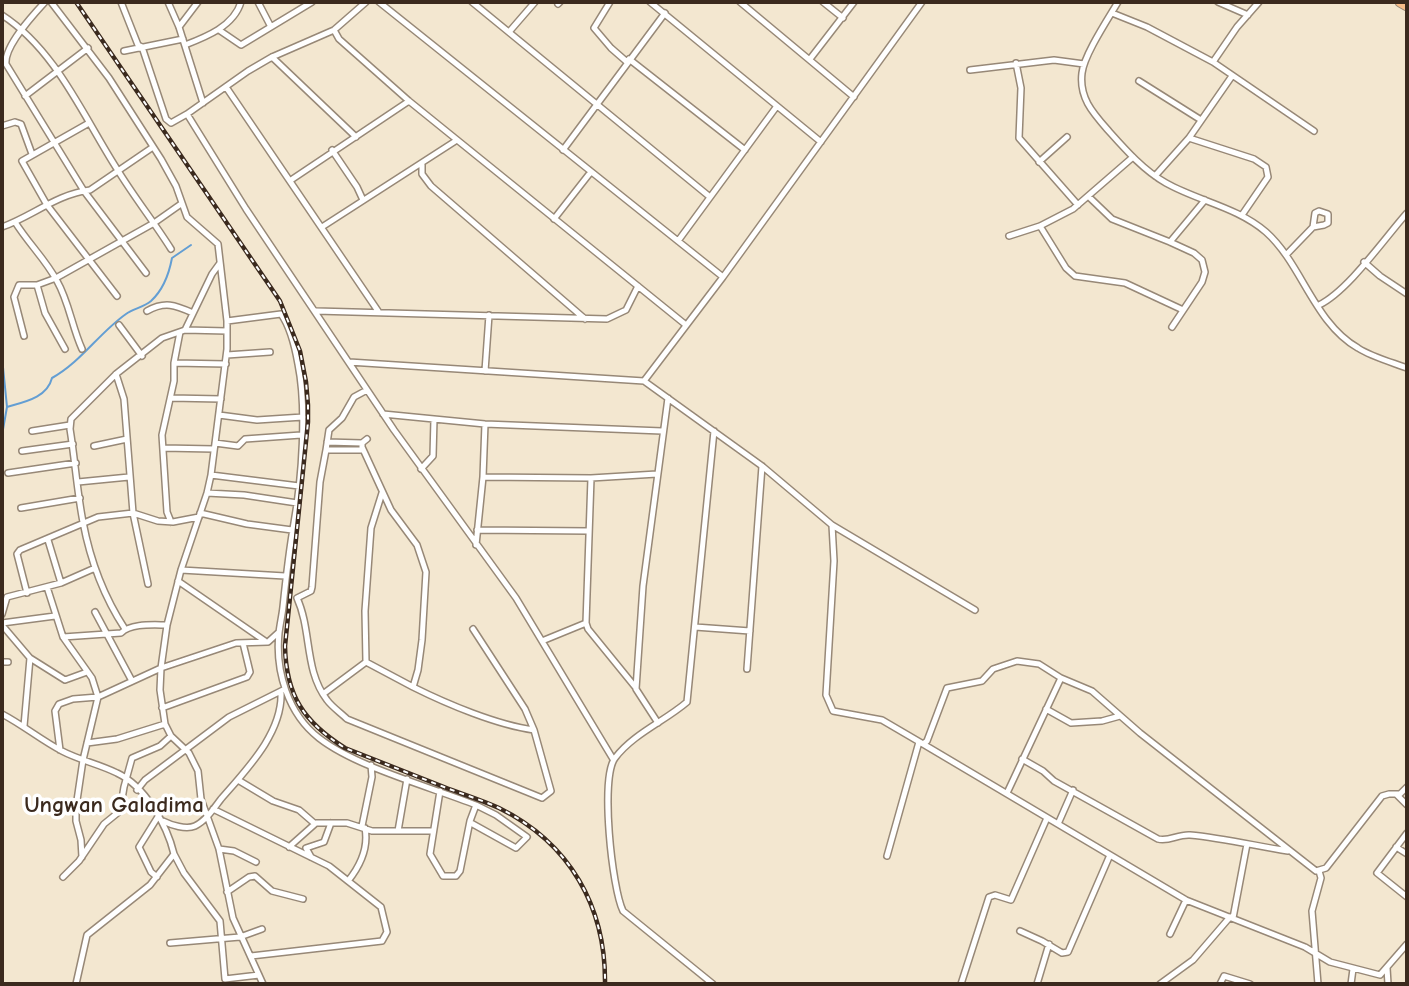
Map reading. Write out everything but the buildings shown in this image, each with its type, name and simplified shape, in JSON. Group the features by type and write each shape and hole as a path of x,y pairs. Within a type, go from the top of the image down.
{"highway":[{"path":"1400,2 1407,6"}],"street":[{"path":"44,2 22,29 5,59 84,191 146,273"},
{"path":"51,2 88,48 153,147 176,186 181,204 192,222 218,244 227,321 226,364 207,493 181,570 167,625 161,668 162,708 171,736 186,749 198,771 201,799 219,849 227,892 240,937 263,984"},
{"path":"121,2 138,45 142,47 168,122 171,123 272,57 334,30 366,2"},
{"path":"168,2 179,27 203,103"},
{"path":"179,27 198,2"},
{"path":"124,51 184,42 219,30 238,9 240,2"},
{"path":"258,2 271,27"},
{"path":"298,2 302,8"},
{"path":"219,30 240,45 312,2"},
{"path":"379,2 723,277"},
{"path":"472,2 710,197"},
{"path":"509,32 535,2"},
{"path":"610,2 594,28 611,48 745,150"},
{"path":"650,2 821,142"},
{"path":"740,2 854,97"},
{"path":"824,2 842,18"},
{"path":"810,59 853,2"},
{"path":"644,381 723,277 922,2"},
{"path":"1118,2 1084,64 1082,84 1090,110 1133,157 1155,176 1242,215 1268,234 1339,333 1357,348 1407,368"},
{"path":"1218,2 1248,15"},
{"path":"1213,62 1259,2"},
{"path":"563,150 664,13"},
{"path":"1112,13 1147,27 1213,62 1314,131"},
{"path":"2,15 22,29 58,74 171,250"},
{"path":"334,30 339,39 409,101 686,325"},
{"path":"25,96 58,74 88,48"},
{"path":"272,57 356,137"},
{"path":"970,70 1054,60 1084,64"},
{"path":"1016,63 1021,88 1018,138 1078,205"},
{"path":"1155,176 1189,138 1232,76"},
{"path":"1139,81 1200,120"},
{"path":"226,87 378,312"},
{"path":"291,180 332,150 409,101"},
{"path":"678,241 777,106"},
{"path":"187,114 246,209 383,414 516,598 613,759 607,798 620,903 630,918 713,984"},
{"path":"2,126 15,122 21,124 32,154"},
{"path":"89,123 22,161 47,205 117,296"},
{"path":"1039,162 1067,137"},
{"path":"1189,138 1254,159 1266,167 1268,177 1242,215"},
{"path":"322,228 457,140"},
{"path":"2,227 47,205 90,190 153,147"},
{"path":"332,150 363,200"},
{"path":"1009,236 1040,226 1078,205 1133,157"},
{"path":"422,165 422,174 430,186 586,320"},
{"path":"554,219 590,173"},
{"path":"1088,196 1112,219 1194,253 1205,265 1202,282 1172,327"},
{"path":"1170,242 1205,200"},
{"path":"24,336 15,291 19,285 37,285 56,278 154,223 181,204"},
{"path":"1318,305 1329,300 1407,213"},
{"path":"15,222 56,278 82,349"},
{"path":"1040,226 1066,268 1075,276 1125,283 1183,310"},
{"path":"1286,256 1313,227"},
{"path":"1364,262 1407,294"},
{"path":"171,522 167,512 163,423 171,398 174,363 183,331 220,263"},
{"path":"37,285 45,313 65,349"},
{"path":"316,312 607,320 626,310 638,286"},
{"path":"147,311 169,304 193,313"},
{"path":"161,818 187,827 195,826 207,816 239,780 258,752 278,718 283,690 278,646 285,576 299,486 302,383 296,351 283,317 278,313 227,321"},
{"path":"485,371 489,315"},
{"path":"119,325 142,356"},
{"path":"125,629 95,568 83,522 70,425 74,414 116,374 162,338 183,331 227,331"},
{"path":"227,355 270,352"},
{"path":"348,362 644,381 762,466 832,525 975,610"},
{"path":"174,363 226,364"},
{"path":"116,374 124,399 133,513 148,584"},
{"path":"367,390 354,397 342,418 329,430 320,482 312,587 311,591 297,598 306,626 311,668 328,702 347,719 542,798 551,791 526,709 473,629"},
{"path":"171,398 221,399"},
{"path":"636,689 643,586 668,398"},
{"path":"383,414 485,424 662,431"},
{"path":"219,415 257,420 303,417"},
{"path":"421,469 433,456 435,419"},
{"path":"476,545 485,424"},
{"path":"32,432 70,425"},
{"path":"613,759 687,702 714,431"},
{"path":"163,448 238,446 245,439 301,435"},
{"path":"94,446 127,439"},
{"path":"327,442 364,444"},
{"path":"22,451 73,444"},
{"path":"326,450 364,444"},
{"path":"364,444 382,492 391,510 417,545 426,572 422,640 413,687"},
{"path":"8,473 76,463"},
{"path":"747,668 762,466"},
{"path":"483,477 591,478 657,474"},
{"path":"211,475 299,486"},
{"path":"78,482 129,477"},
{"path":"591,478 586,623 636,689 657,723"},
{"path":"366,662 365,611 371,528 382,492"},
{"path":"207,493 297,503"},
{"path":"21,508 80,498"},
{"path":"27,593 17,554 98,517 133,513 171,522 200,515 292,530"},
{"path":"832,525 834,561 827,650 827,700 834,711 882,720 1186,900 1317,956 1380,975 1407,944"},
{"path":"478,530 589,531"},
{"path":"48,540 61,583"},
{"path":"2,614 7,597 61,583 95,568"},
{"path":"181,570 285,576"},
{"path":"178,581 258,638 278,646"},
{"path":"47,587 63,637 96,687 98,697 83,760 76,821 82,857"},
{"path":"94,612 132,681"},
{"path":"2,624 55,616"},
{"path":"542,640 586,623"},
{"path":"2,624 30,658 65,680 87,672"},
{"path":"63,637 105,635 147,625 167,625"},
{"path":"695,627 750,631"},
{"path":"60,750 56,707 73,699 98,697 161,668 231,644 268,642 279,632"},
{"path":"162,708 247,677 250,672 243,643"},
{"path":"24,726 30,658"},
{"path":"921,743 927,741 944,692 950,687 982,681 995,669 1017,661 1039,664 1061,678 1092,691 1289,851 1320,873"},
{"path":"323,694 366,662"},
{"path":"366,662 444,702 507,724 534,730"},
{"path":"1007,793 1061,678"},
{"path":"137,790 145,780 229,717 283,690"},
{"path":"283,690 305,725 320,739 343,753 476,805 527,836 516,848 471,823"},
{"path":"1046,709 1071,723 1102,721 1120,716"},
{"path":"2,714 60,750 126,778 161,818 184,873 220,921 225,979 259,975"},
{"path":"87,743 117,739 165,724"},
{"path":"62,877 82,857 104,824 120,811 132,758 160,746 171,736"},
{"path":"887,856 921,743"},
{"path":"1022,759 1158,839 1168,841 1186,835 1289,851"},
{"path":"348,881 365,848 364,827 372,777 371,765"},
{"path":"398,831 407,779"},
{"path":"239,780 273,801 299,810 314,823 398,831 432,831"},
{"path":"1397,795 1407,787"},
{"path":"1058,824 1073,790"},
{"path":"440,791 430,854 443,876 456,876 460,871 476,805"},
{"path":"1316,982 1317,956 1312,911 1320,873 1382,796 1397,795 1407,805"},
{"path":"213,809 329,866 381,907 387,932 383,941 251,956"},
{"path":"158,877 150,872 139,847 161,818"},
{"path":"961,984 989,897 995,895 1011,900 1047,818"},
{"path":"289,848 307,833 314,823"},
{"path":"312,858 306,848 324,842 331,823"},
{"path":"1407,833 1377,874 1407,897"},
{"path":"1160,984 1193,960 1232,918 1247,844"},
{"path":"1396,847 1407,854"},
{"path":"219,849 234,851 256,862"},
{"path":"76,984 87,935 158,877 174,853"},
{"path":"1020,931 1062,953 1068,952 1110,855"},
{"path":"227,892 252,876 281,895 303,900"},
{"path":"1170,934 1186,900"},
{"path":"170,943 240,937 262,929"},
{"path":"1037,984 1049,944"},
{"path":"1388,968 1388,984"},
{"path":"1351,984 1353,969"},
{"path":"1220,984 1224,976 1250,984"}],"waterway":[{"path":"7,407 40,395 52,378 72,364 116,322 151,301 165,281 172,258 191,245"},
{"path":"2,357 7,407 2,435"},
{"path":"2,470 2,532"}],"railway":[{"path":"76,2 280,301 300,351 306,382 308,422 285,646 289,679 300,706 318,728 345,748 499,808 546,839 579,880 591,904 604,956 605,984"}],"district":[{"name":"Ungwan Galadima","path":"114,805"}]}
